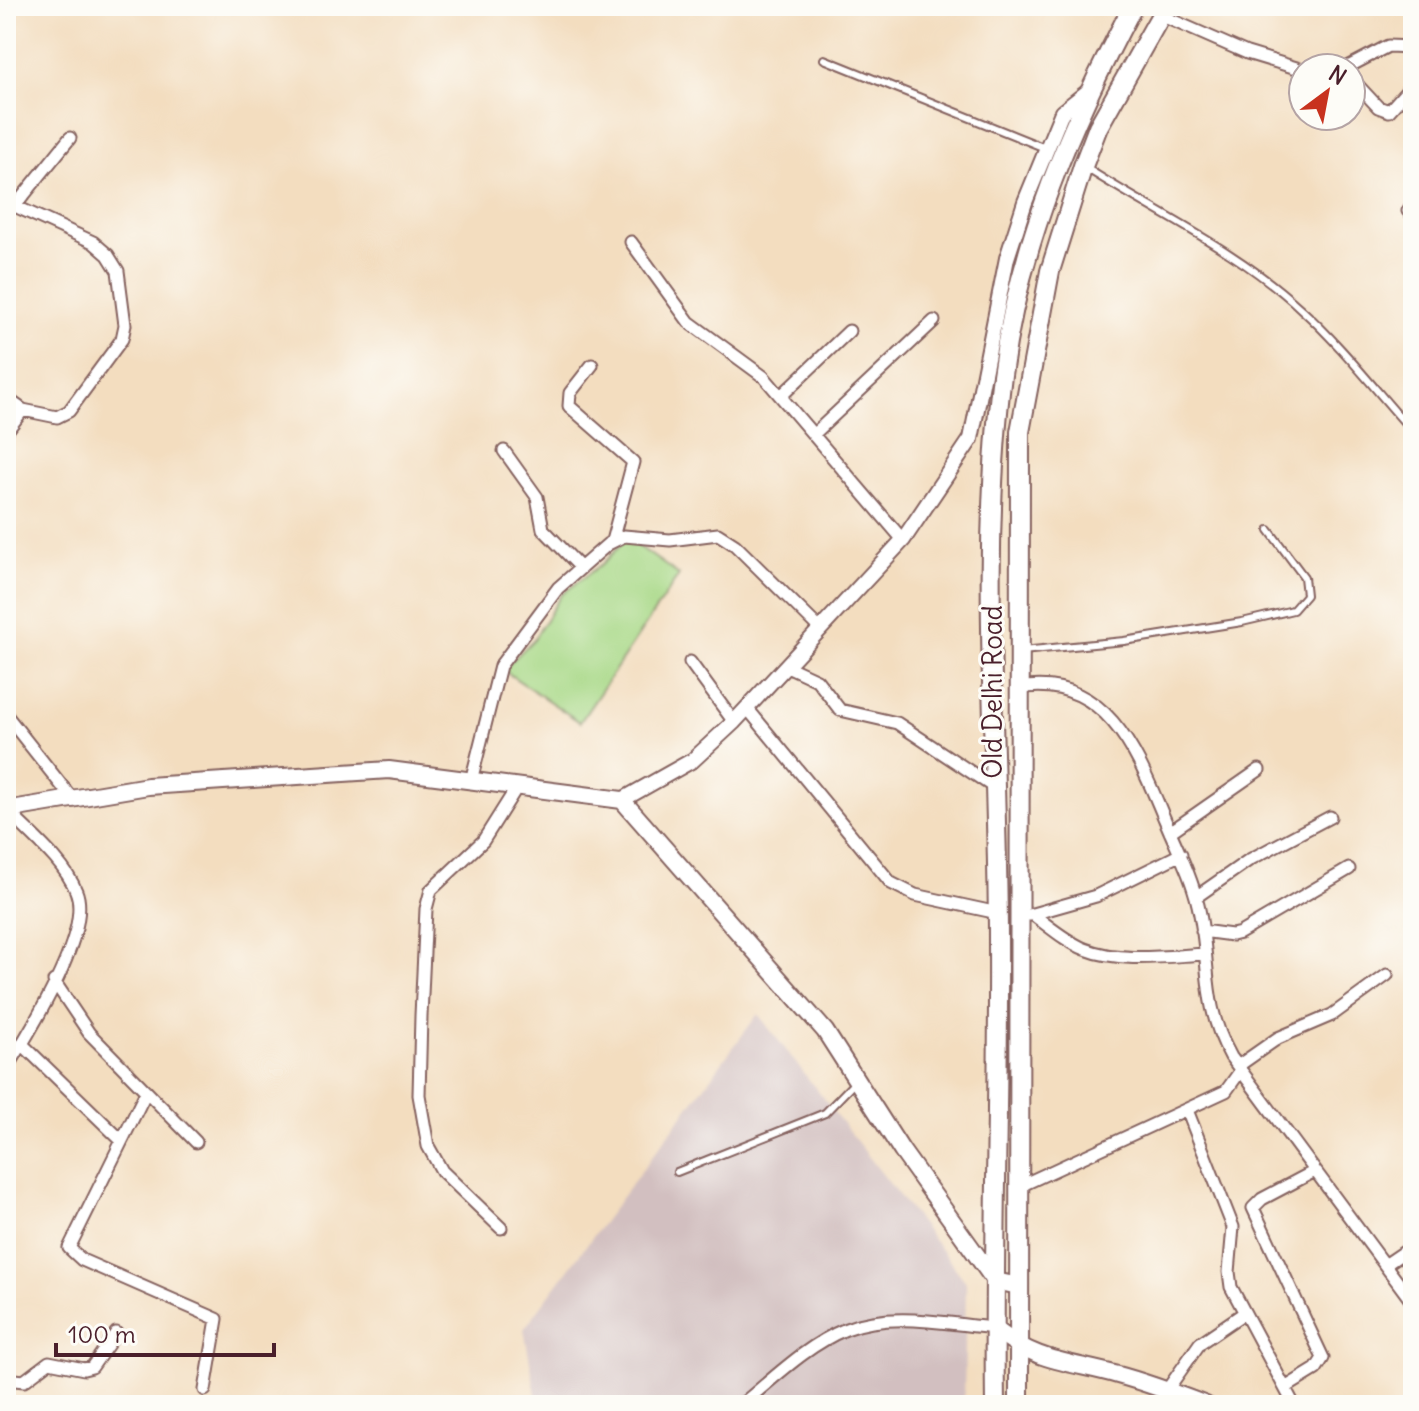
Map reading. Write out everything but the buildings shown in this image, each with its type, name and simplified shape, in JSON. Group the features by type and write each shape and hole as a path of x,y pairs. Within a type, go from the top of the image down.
{"main road":[{"name":"Old Delhi Road","path":"995,1405 998,913 993,491 1003,374 1040,213 1091,89 1133,6"},
{"name":"Old Delhi Road","path":"1019,1405 1017,1187 1026,915 1018,651 1020,432 1050,271 1083,166 1098,127 1163,10"},
{"path":"7,813 148,786 389,770 622,800 825,1031 902,1151 995,1281 1019,1286"},
{"path":"994,1328 1019,1348 1070,1366 1114,1374 1167,1390 1197,1403"}],"street":[{"path":"1163,10 1247,53 1287,65"},
{"path":"1367,57 1388,46 1413,47"},
{"path":"1367,95 1378,107 1389,111 1413,84"},
{"path":"622,800 693,760 734,722 903,540 971,439 1007,258 1045,148 1065,108 1091,89"},
{"path":"6,398 23,410 57,417 69,411 122,339 125,325 118,271 108,255 93,242 10,204 70,138"},
{"path":"631,242 689,322 754,368 903,540"},
{"path":"814,434 934,321"},
{"path":"781,396 849,331"},
{"path":"592,365 570,393 569,406 633,462 612,541"},
{"path":"6,432 23,410"},
{"path":"504,451 537,497 543,529 581,568"},
{"path":"471,781 500,666 546,602 612,541 629,535 670,540 718,534 735,545 821,630"},
{"path":"690,662 734,722"},
{"path":"787,666 817,680 840,710 897,723 995,788"},
{"path":"1019,688 1045,683 1067,688 1103,713 1130,744 1145,769 1196,897 1209,1007 1216,1029 1240,1068 1413,1303"},
{"path":"747,708 891,883 915,895 998,913"},
{"path":"6,715 74,801"},
{"path":"1170,832 1259,770"},
{"path":"501,1228 442,1171 428,1146 419,1095 421,1016 426,909 431,890 476,849 517,787"},
{"path":"6,1070 70,945 80,903 69,878 7,813"},
{"path":"1196,897 1249,860 1330,817"},
{"path":"1026,915 1096,896 1181,854"},
{"path":"1202,931 1232,935 1240,933 1349,869"},
{"path":"1026,915 1067,940 1100,953 1159,957 1205,954"},
{"path":"1017,1187 1226,1091 1240,1068 1278,1038 1332,1015 1387,975"},
{"path":"54,981 79,1022 196,1142"},
{"path":"22,1044 121,1140"},
{"path":"146,1092 69,1248 82,1260 217,1319 205,1390"},
{"path":"1187,1110 1233,1227 1229,1272 1231,1287 1294,1405"},
{"path":"1285,1388 1316,1369 1323,1358 1253,1208 1262,1199 1315,1171"},
{"path":"1385,1265 1413,1246"},
{"path":"1167,1390 1200,1343 1244,1313"},
{"path":"741,1405 800,1359 848,1328 900,1320 994,1328"},
{"path":"6,1379 24,1381 49,1362 89,1368 116,1333"}],"lane":[{"path":"824,59 1045,148"},
{"path":"1083,166 1228,252 1284,295 1302,310 1413,432"},
{"path":"1018,651 1201,630 1293,610 1306,595 1304,577 1269,530"},
{"path":"677,1172 825,1113 856,1081"}],"shaded area":[{"path":"758,1014 966,1282 964,1405 538,1405 524,1329"}],"green space":[{"path":"627,538 679,575 580,722 503,670 534,639 561,595 603,563"}]}
